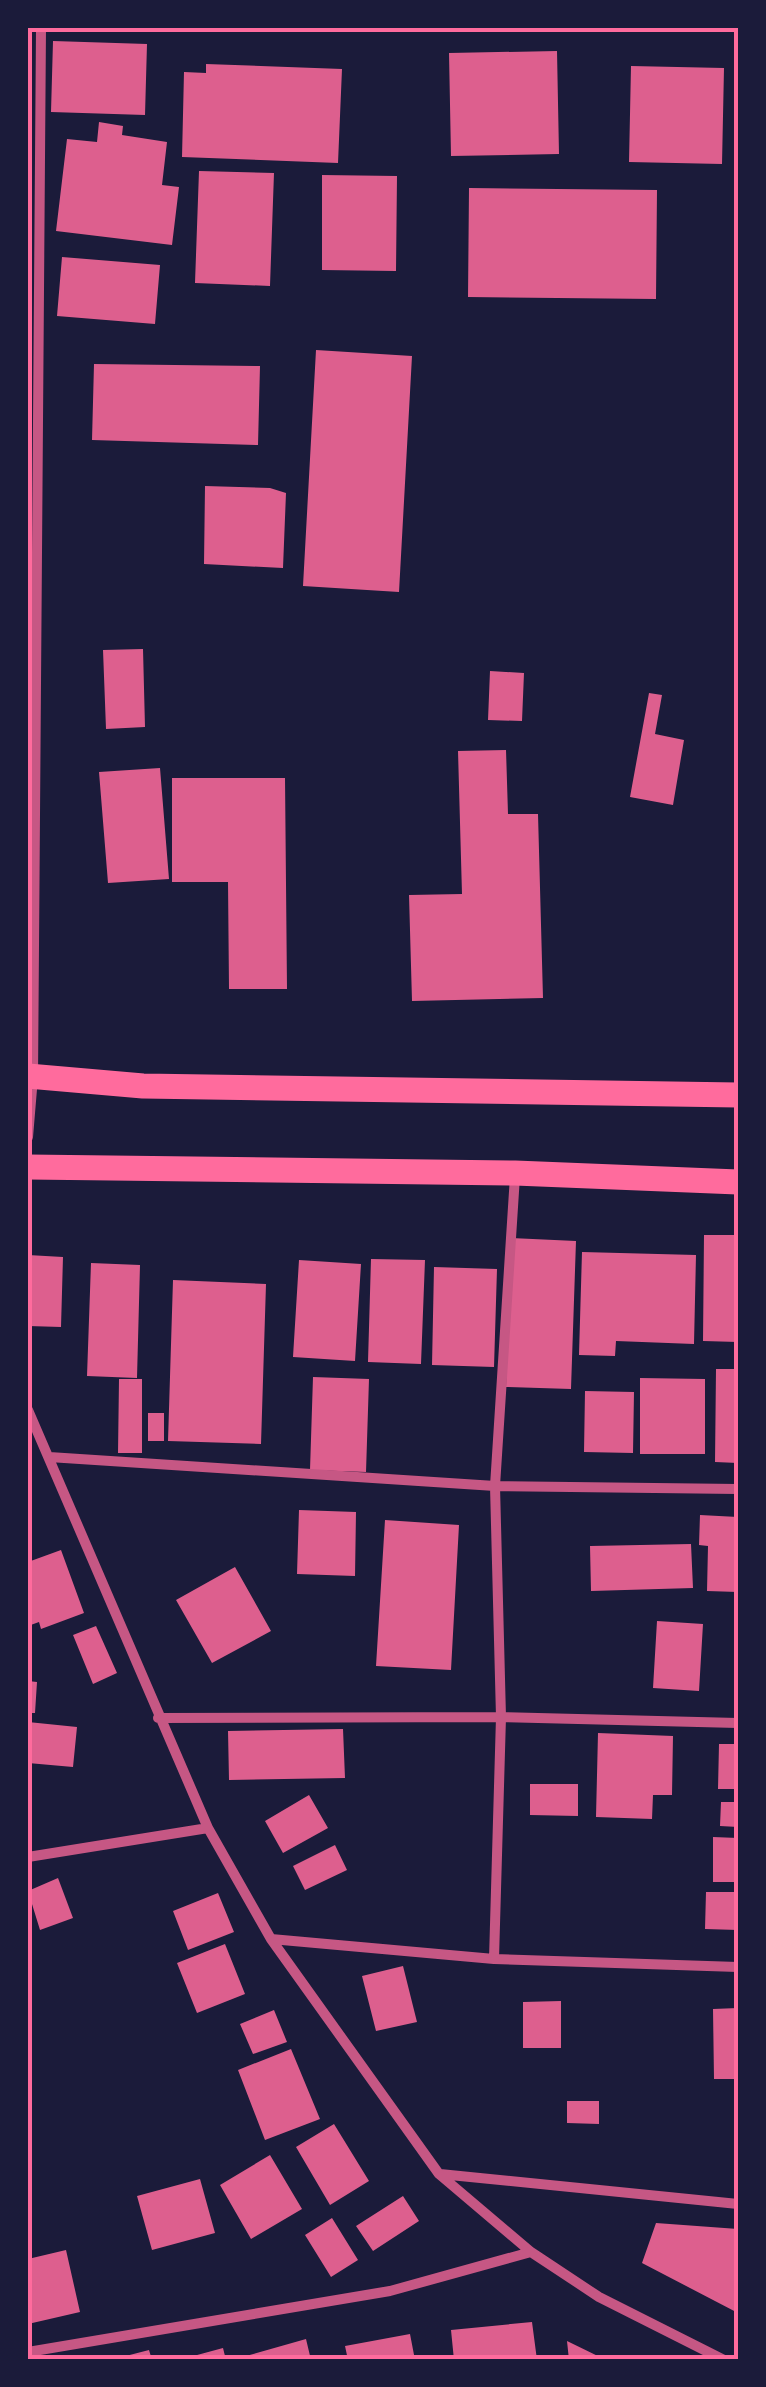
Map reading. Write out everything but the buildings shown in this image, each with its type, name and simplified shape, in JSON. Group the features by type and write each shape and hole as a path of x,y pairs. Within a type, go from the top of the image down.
{"main road":[{"path":"30,1077 142,1086 738,1095"},
{"path":"28,1167 515,1172 738,1182"}],"street":[{"path":"28,1137 41,28"},
{"path":"494,1959 500,1718 494,1486 515,1172"},
{"path":"28,1410 208,1828 271,1940 440,2174 531,2252 599,2297 724,2360"},
{"path":"49,1458 494,1486 738,1489"},
{"path":"158,1718 738,1723"},
{"path":"28,1857 208,1828"},
{"path":"271,1940 494,1959 738,1967"},
{"path":"440,2174 738,2204"},
{"path":"28,2352 390,2291 531,2252"}]}
